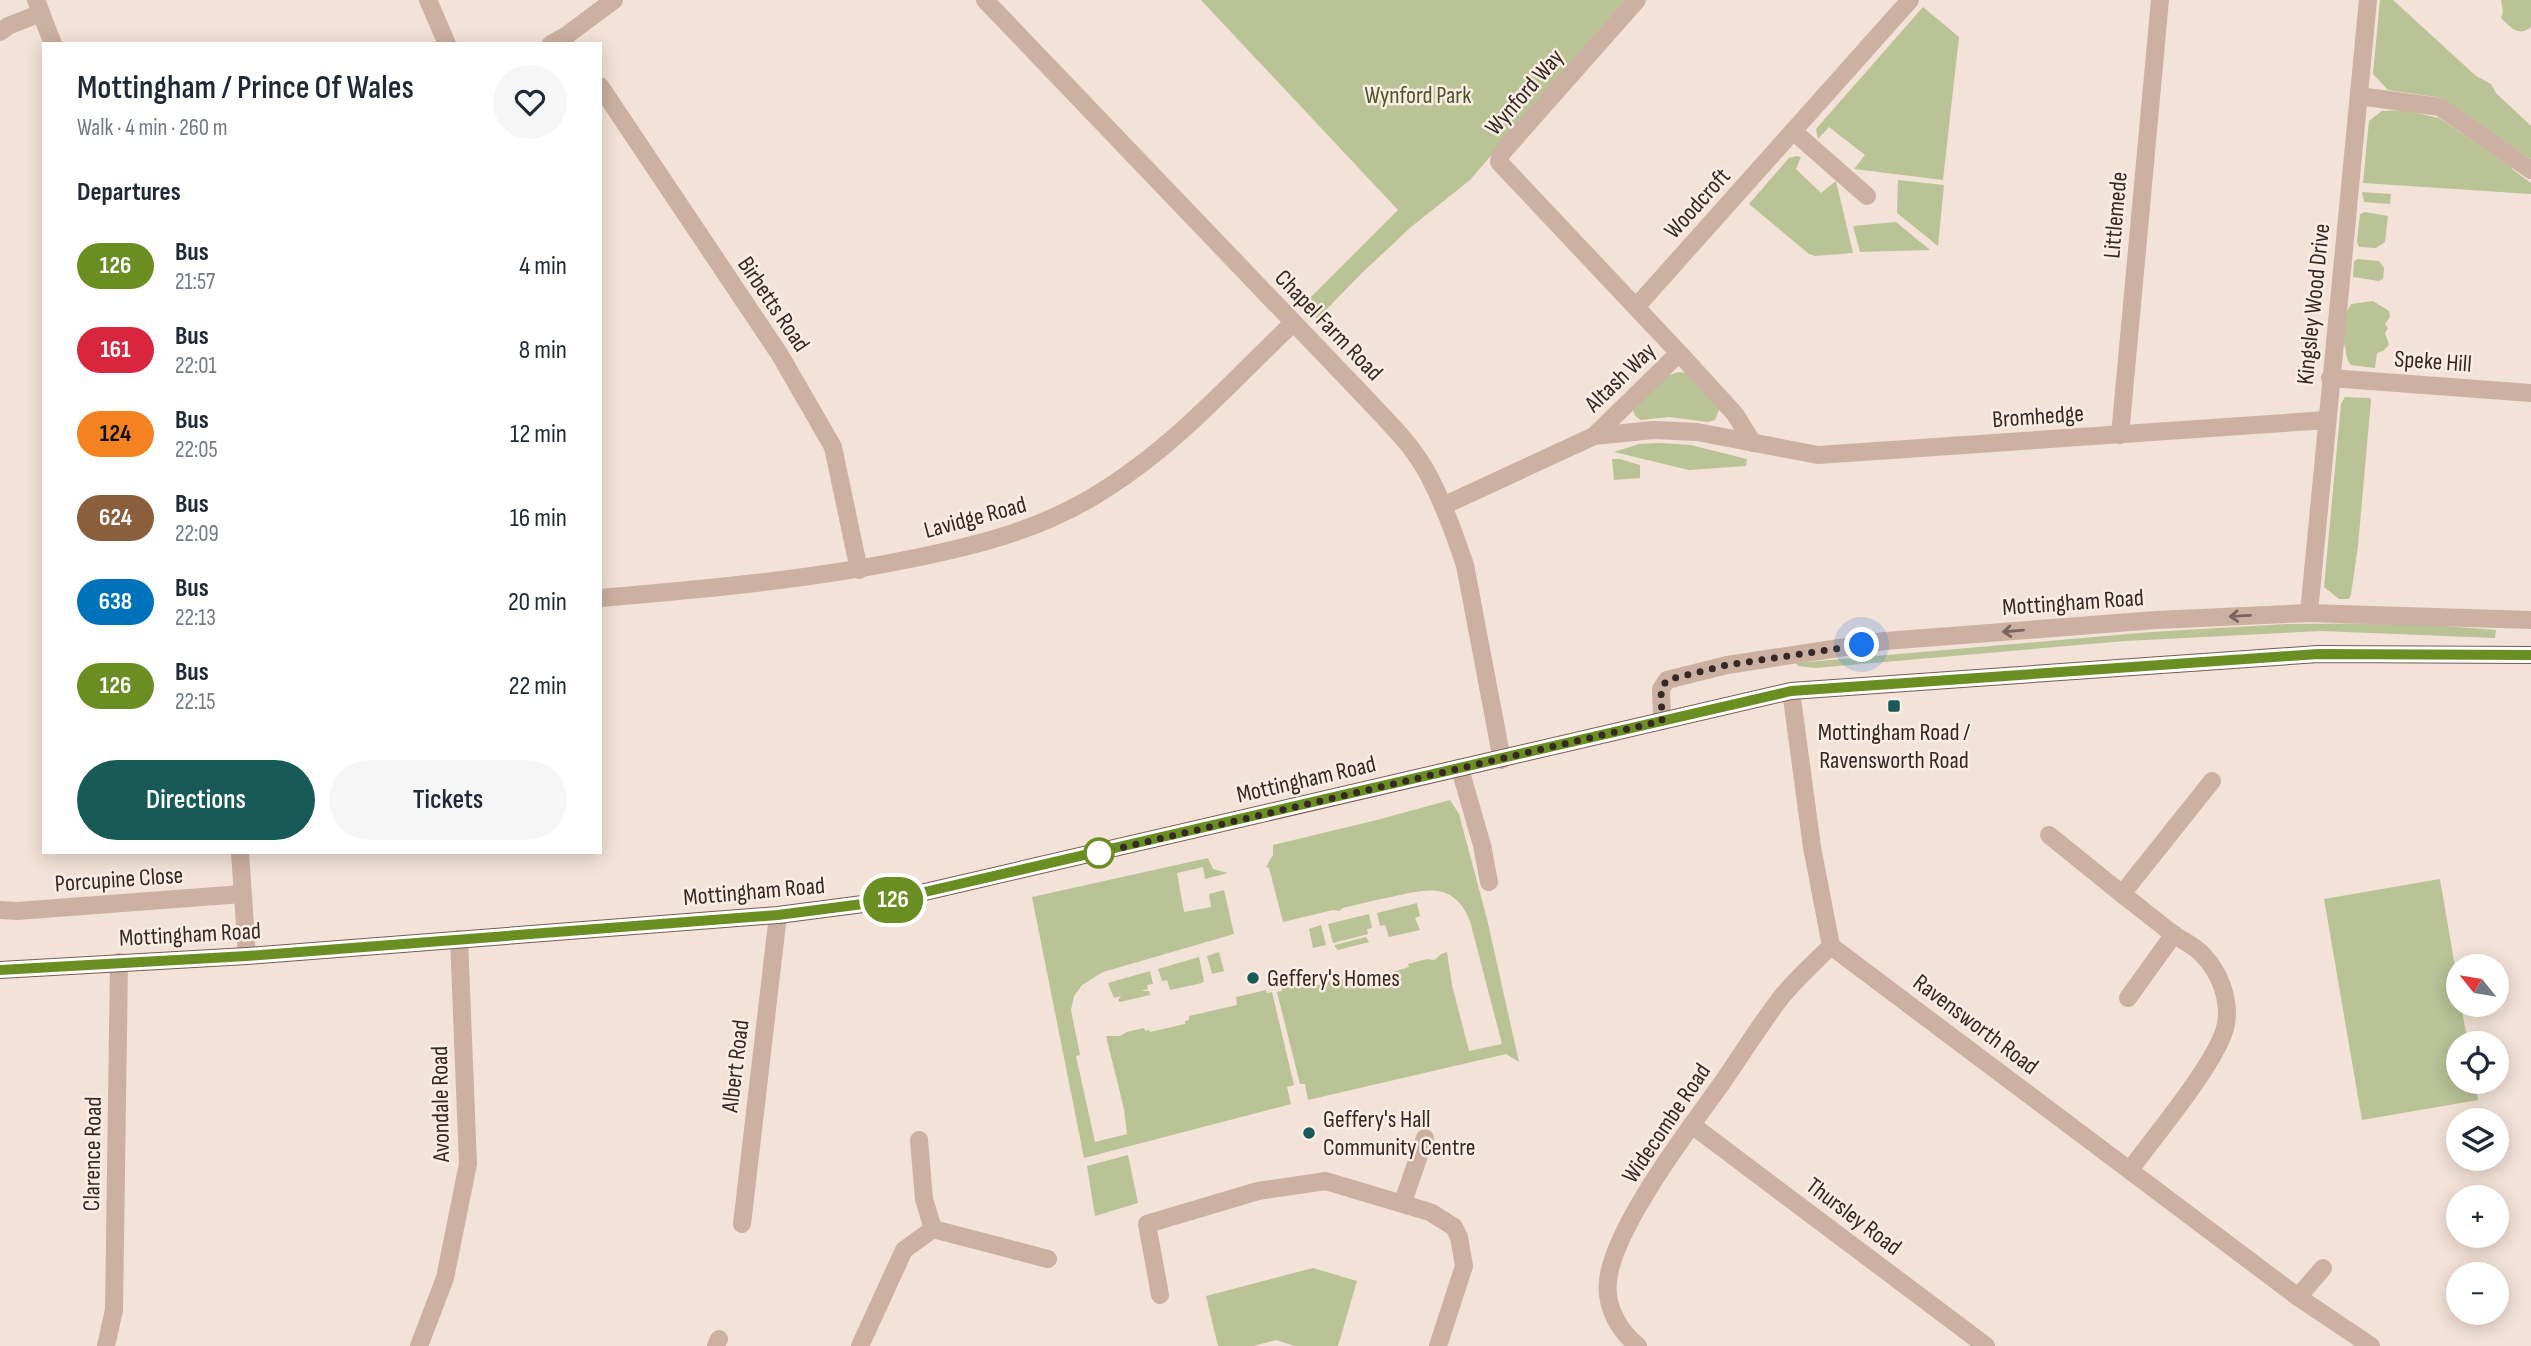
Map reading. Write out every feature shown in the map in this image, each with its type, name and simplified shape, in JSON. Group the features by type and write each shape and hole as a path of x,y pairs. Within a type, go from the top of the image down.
{"main road":[{"name":"Mottingham Road","path":"0,970 247,956 778,915 886,901 1791,691 2318,654 2531,654"}],"street":[{"path":"428,0 446,42"},
{"path":"564,41 614,0"},
{"name":"Chapel Farm Road","path":"985,0 1405,440 1425,469 1443,506 1465,565 1502,760"},
{"name":"Wynford Way","path":"1636,307 1499,162 1501,154 1637,0"},
{"name":"Woodcroft","path":"1636,307 1910,0"},
{"name":"Littlemede","path":"2120,435 2160,0"},
{"name":"Kingsley Wood Drive","path":"2309,613 2368,0"},
{"path":"0,32 39,6 52,42"},
{"name":"Birbetts Road","path":"602,89 780,355 833,447 859,570"},
{"path":"2359,96 2440,107 2531,170"},
{"path":"1793,131 1867,195"},
{"path":"1636,307 1735,414 1753,443"},
{"name":"Lavidge Road","path":"602,597 720,588 859,570 980,544 1047,522 1105,490 1150,459 1293,323"},
{"name":"Altash Way","path":"1594,436 1679,353"},
{"name":"Speke Hill","path":"2330,378 2531,393"},
{"name":"Bromhedge","path":"1443,506 1594,436 1663,429 1697,432 1818,455 2327,420"},
{"name":"Mottingham Road","path":"1662,721 1661,689 1667,680 1727,665 1885,641 2156,620 2309,613 2531,620"},
{"path":"1791,691 1812,847 1831,946"},
{"path":"1460,769 1482,845 1489,882"},
{"path":"2122,894 2212,781"},
{"path":"2049,835 2200,952 2216,971 2223,988 2226,1023 2220,1043 2130,1170"},
{"path":"240,854 247,956"},
{"name":"Porcupine Close","path":"0,910 17,911 242,894"},
{"name":"Albert Road","path":"742,1224 778,915"},
{"path":"2128,998 2174,934"},
{"name":"Avondale Road","path":"419,1346 445,1278 468,1164 458,939"},
{"name":"Widecombe Road","path":"1638,1346 1624,1332 1612,1312 1608,1290 1610,1265 1626,1228 1692,1125 1784,994 1831,946"},
{"name":"Ravensworth Road","path":"1831,946 2298,1297 2371,1346"},
{"name":"Clarence Road","path":"106,1346 114,1310 119,962"},
{"name":"Thursley Road","path":"1692,1125 1986,1346"},
{"path":"1403,1202 1424,1138"},
{"path":"919,1140 923,1199 933,1229"},
{"path":"1160,1295 1147,1224 1258,1191 1326,1181 1403,1202 1443,1219 1454,1227 1459,1237 1464,1266 1438,1346"},
{"path":"933,1229 1048,1259"},
{"path":"860,1346 904,1250 933,1229"},
{"path":"2298,1297 2323,1268"}],"green space":[{"name":"Wynford Park","path":"1201,0 1625,0 1470,180 1411,227 1317,319 1303,305 1398,210"},
{"path":"2380,0 2393,0 2476,76 2491,84 2496,93 2531,126 2531,159 2442,98 2388,90 2373,74"},
{"path":"2501,0 2531,0 2531,27 2522,31 2514,30 2501,18"},
{"path":"1923,7 1959,37 1943,180 1854,169 1865,155 1829,127 1818,139 1816,129"},
{"path":"2404,110 2439,118 2512,167 2531,183 2531,194 2363,183 2369,121 2382,111"},
{"path":"1801,157 1796,169 1821,193 1836,181 1853,253 1815,256 1809,254 1749,204 1789,158"},
{"path":"1898,180 1944,185 1938,246 1897,213"},
{"path":"2362,192 2391,194 2390,204 2364,202"},
{"path":"2365,212 2388,216 2385,242 2376,248 2359,247 2357,242 2360,214"},
{"path":"1896,222 1930,250 1860,252 1853,226"},
{"path":"2354,261 2379,261 2384,268 2383,279 2379,281 2353,277"},
{"path":"2373,301 2389,311 2385,333 2389,345 2377,353 2375,368 2351,365 2340,338 2344,312 2351,304"},
{"path":"1689,373 1715,401 1719,410 1715,420 1708,422 1669,417 1641,420 1635,416 1633,410 1636,405 1669,375"},
{"path":"2345,397 2371,400 2351,594 2349,599 2339,599 2324,587 2341,404"},
{"path":"1639,444 1691,445 1747,459 1746,466 1689,470 1614,452"},
{"path":"1612,459 1640,465 1640,478 1614,480"},
{"path":"2406,623 2496,630 2495,638 2321,631 2125,641 1815,668 1798,666 1796,663 2151,632 2286,624"},
{"path":"1450,800 1459,814 1487,919 1519,1062 1506,1054 1308,1100 1305,1084 1300,1084 1277,992 1282,991 1282,987 1312,979 1314,986 1332,981 1338,983 1343,979 1367,974 1369,979 1409,967 1408,964 1427,959 1435,960 1447,952 1452,985 1469,1051 1502,1044 1470,921 1456,899 1438,891 1416,892 1283,922 1269,868 1266,867 1273,855 1273,845"},
{"path":"1208,858 1213,869 1228,873 1205,879 1203,867 1177,873 1184,912 1211,907 1209,894 1224,890 1234,934 1103,972 1082,985 1074,996 1071,1010 1080,1055 1076,1056 1095,1142 1127,1134 1124,1109 1106,1036 1120,1036 1144,1028 1150,1032 1185,1024 1189,1016 1237,1005 1236,997 1266,990 1267,993 1272,992 1294,1085 1287,1087 1291,1104 1084,1158 1032,897"},
{"path":"2440,879 2453,954 2446,954 2446,1017 2463,1017 2466,1031 2446,1031 2446,1094 2477,1094 2478,1100 2362,1120 2324,899"},
{"path":"1417,903 1420,916 1415,918 1420,930 1389,937 1385,925 1380,926 1377,913"},
{"path":"1369,914 1372,928 1367,929 1368,934 1333,943 1328,924"},
{"path":"1321,925 1326,945 1313,948 1309,929"},
{"path":"1366,937 1369,942 1338,950 1335,947 1335,945"},
{"path":"1219,952 1224,971 1212,974 1207,956"},
{"path":"1199,957 1204,981 1202,983 1170,990 1167,980 1162,981 1158,969"},
{"path":"1150,971 1153,984 1147,985 1148,989 1141,991 1149,991 1150,995 1120,1002 1118,1000 1121,996 1114,998 1108,983"},
{"path":"1128,1155 1138,1203 1095,1216 1087,1166"},
{"path":"1313,1268 1357,1281 1338,1346 1295,1346 1276,1340 1253,1346 1218,1346 1206,1296"}],"bus line":[{"name":"126","path":"0,970 247,956 778,915 886,901 1791,691 2318,654 2531,655"}],"place":[{"name":"Mottingham Road / Ravensworth Road","path":"1894,706"},
{"name":"Geffery's Homes","path":"1253,978"},
{"name":"Geffery's Hall Community Centre","path":"1309,1133"}],"route":[{"path":"1099,853 1662,721 1661,689 1667,680 1727,665 1862,645"}]}
